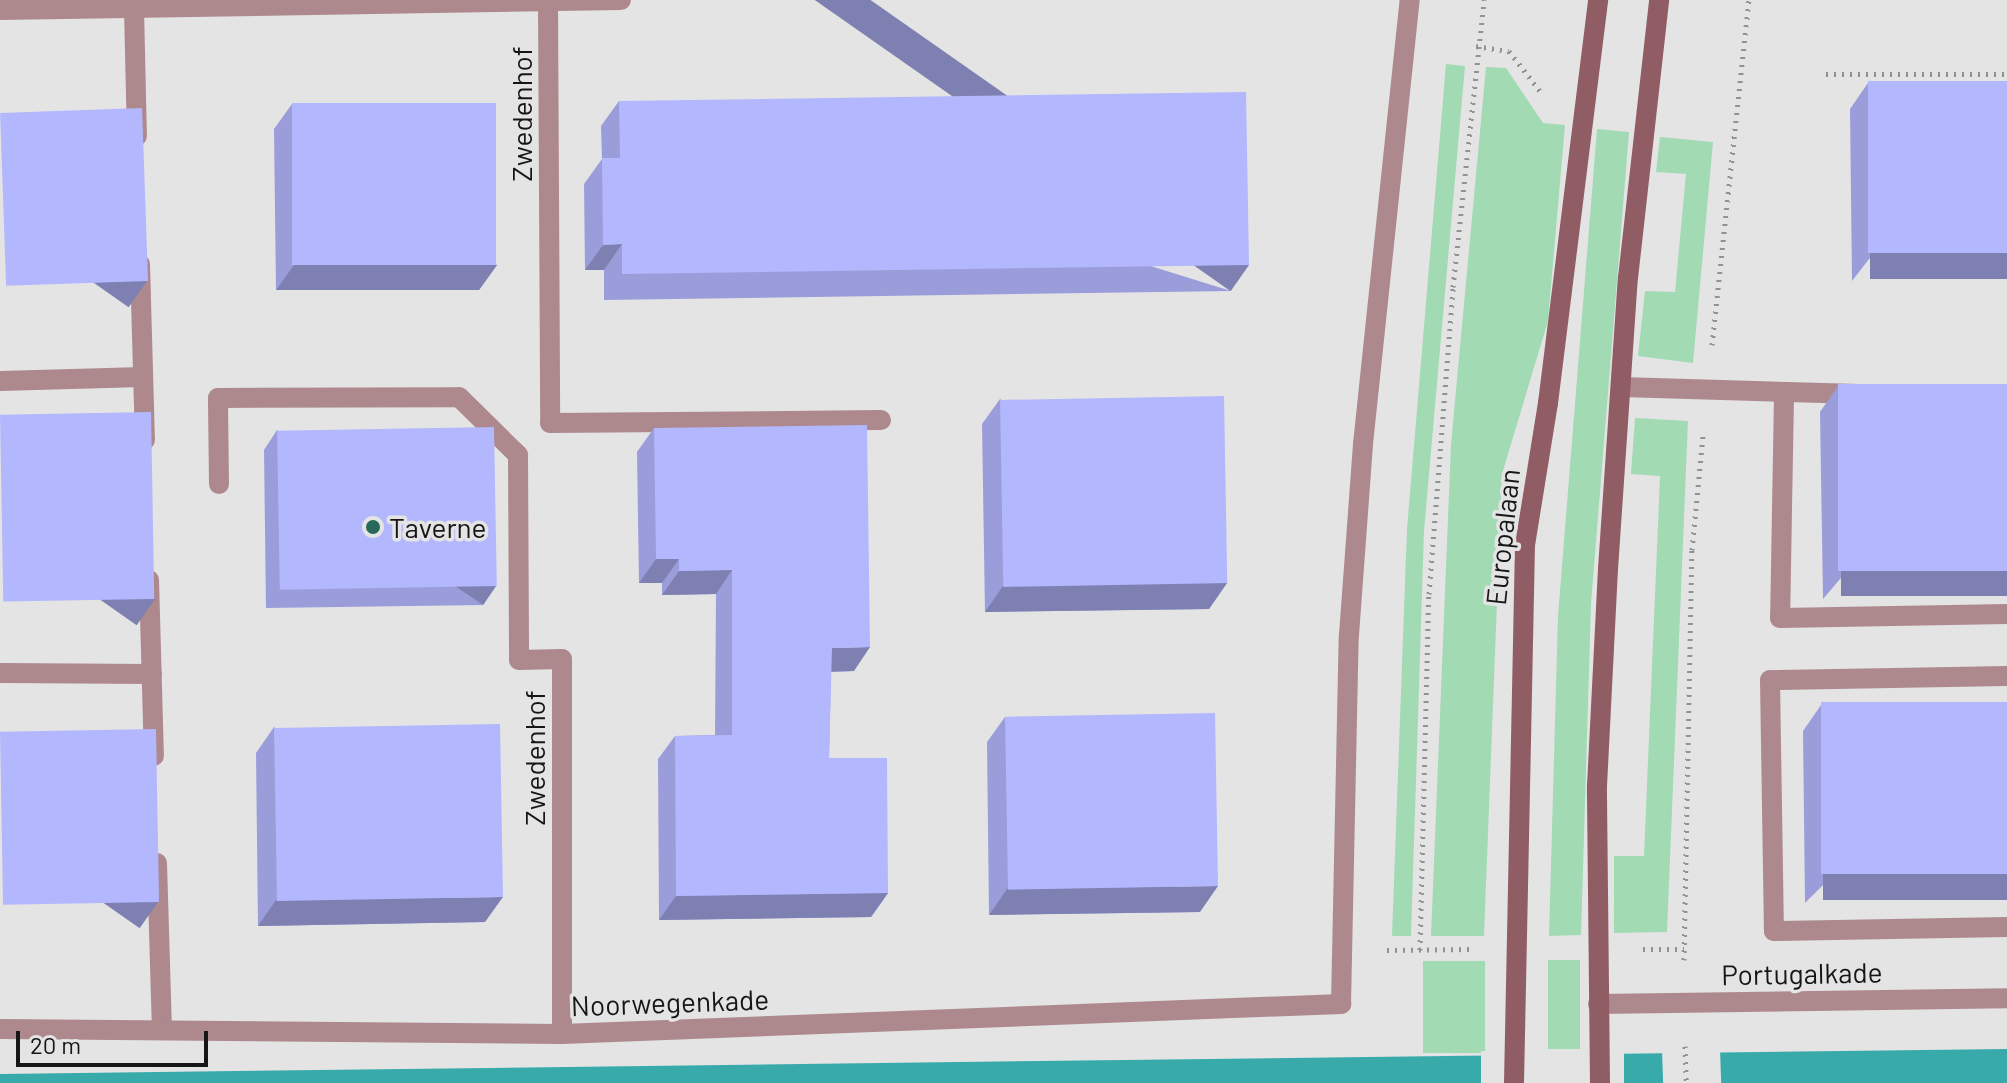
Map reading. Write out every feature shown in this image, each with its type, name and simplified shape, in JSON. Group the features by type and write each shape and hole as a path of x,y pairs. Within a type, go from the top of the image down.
{"street":[{"path":"0,10 621,0"},
{"name":"Noorwegenkade","path":"0,1029 162,1027 562,1034 1341,1004 1349,635 1363,444 1410,0"},
{"path":"1587,0 1599,0"},
{"name":"Europalaan","path":"1514,1083 1525,545 1548,403 1599,0"},
{"path":"1600,1083 1597,786 1628,278 1659,0"},
{"name":"Zwedenhof","path":"548,1 550,423 881,420"},
{"path":"134,8 138,162"},
{"path":"140,239 145,455"},
{"path":"0,381 143,377"},
{"path":"1621,387 1784,395 1880,393"},
{"path":"1784,395 1780,618 2007,614"},
{"name":"Zwedenhof","path":"219,484 218,398 459,397 518,455 519,660 562,659 562,1034"},
{"path":"149,564 155,781"},
{"path":"0,673 152,674"},
{"path":"2007,676 1770,680 1774,931 2007,927"},
{"path":"157,843 162,1027"},
{"name":"Portugalkade","path":"1598,1004 2007,998"}],"path":[{"path":"1420,950 1429,594 1476,46 1484,0"},
{"path":"1686,1083 1682,1004 1692,550 1749,0"},
{"path":"1476,46 1509,51 1547,99"},
{"path":"1826,74 2007,74"}],"green space":[{"path":"1446,64 1465,66 1424,531 1411,936 1392,936 1407,529"},
{"path":"1486,67 1506,68 1543,123 1565,125 1548,321 1502,474 1484,936 1431,936 1451,444"},
{"path":"1597,129 1629,132 1591,604 1581,935 1549,936 1558,616"},
{"path":"1660,137 1713,142 1693,363 1638,356 1645,291 1675,292 1686,174 1656,172"},
{"path":"1635,418 1688,421 1667,932 1614,933 1614,856 1644,856 1660,476 1631,474"},
{"path":"1548,960 1580,960 1580,1049 1548,1049"},
{"path":"1423,961 1485,961 1485,1053 1423,1053"}],"water":[{"path":"2007,1049 2007,1083 0,1083 0,1074"}],"pier":[{"path":"1720,1049 1721,1083 1663,1083 1662,1051"},
{"path":"1481,1051 1624,1051 1624,1083 1481,1083"}],"building":[{"path":"1868,81 2007,81 2007,253 1868,253"},
{"path":"1246,92 1249,265 622,274 622,244 603,245 602,158 620,158 619,101"},
{"path":"292,103 496,103 496,265 292,265"},
{"path":"142,108 148,281 6,286 0,113"},
{"path":"1838,384 2007,384 2007,571 1838,571"},
{"path":"1224,396 1227,583 1003,587 1000,400"},
{"path":"151,412 154,599 3,602 0,415"},
{"path":"867,425 870,647 832,648 829,758 887,758 888,893 676,896 675,736 732,735 732,570 679,571 679,559 656,559 654,428"},
{"name":"Taverne","path":"494,427 497,586 280,590 277,431"},
{"path":"1821,702 2007,702 2007,874 1821,874"},
{"path":"1215,713 1218,886 1008,890 1005,717"},
{"path":"500,724 503,897 277,901 274,728"},
{"path":"156,729 159,902 3,905 0,732"}],"place":[{"name":"Taverne","path":"373,527"}]}
